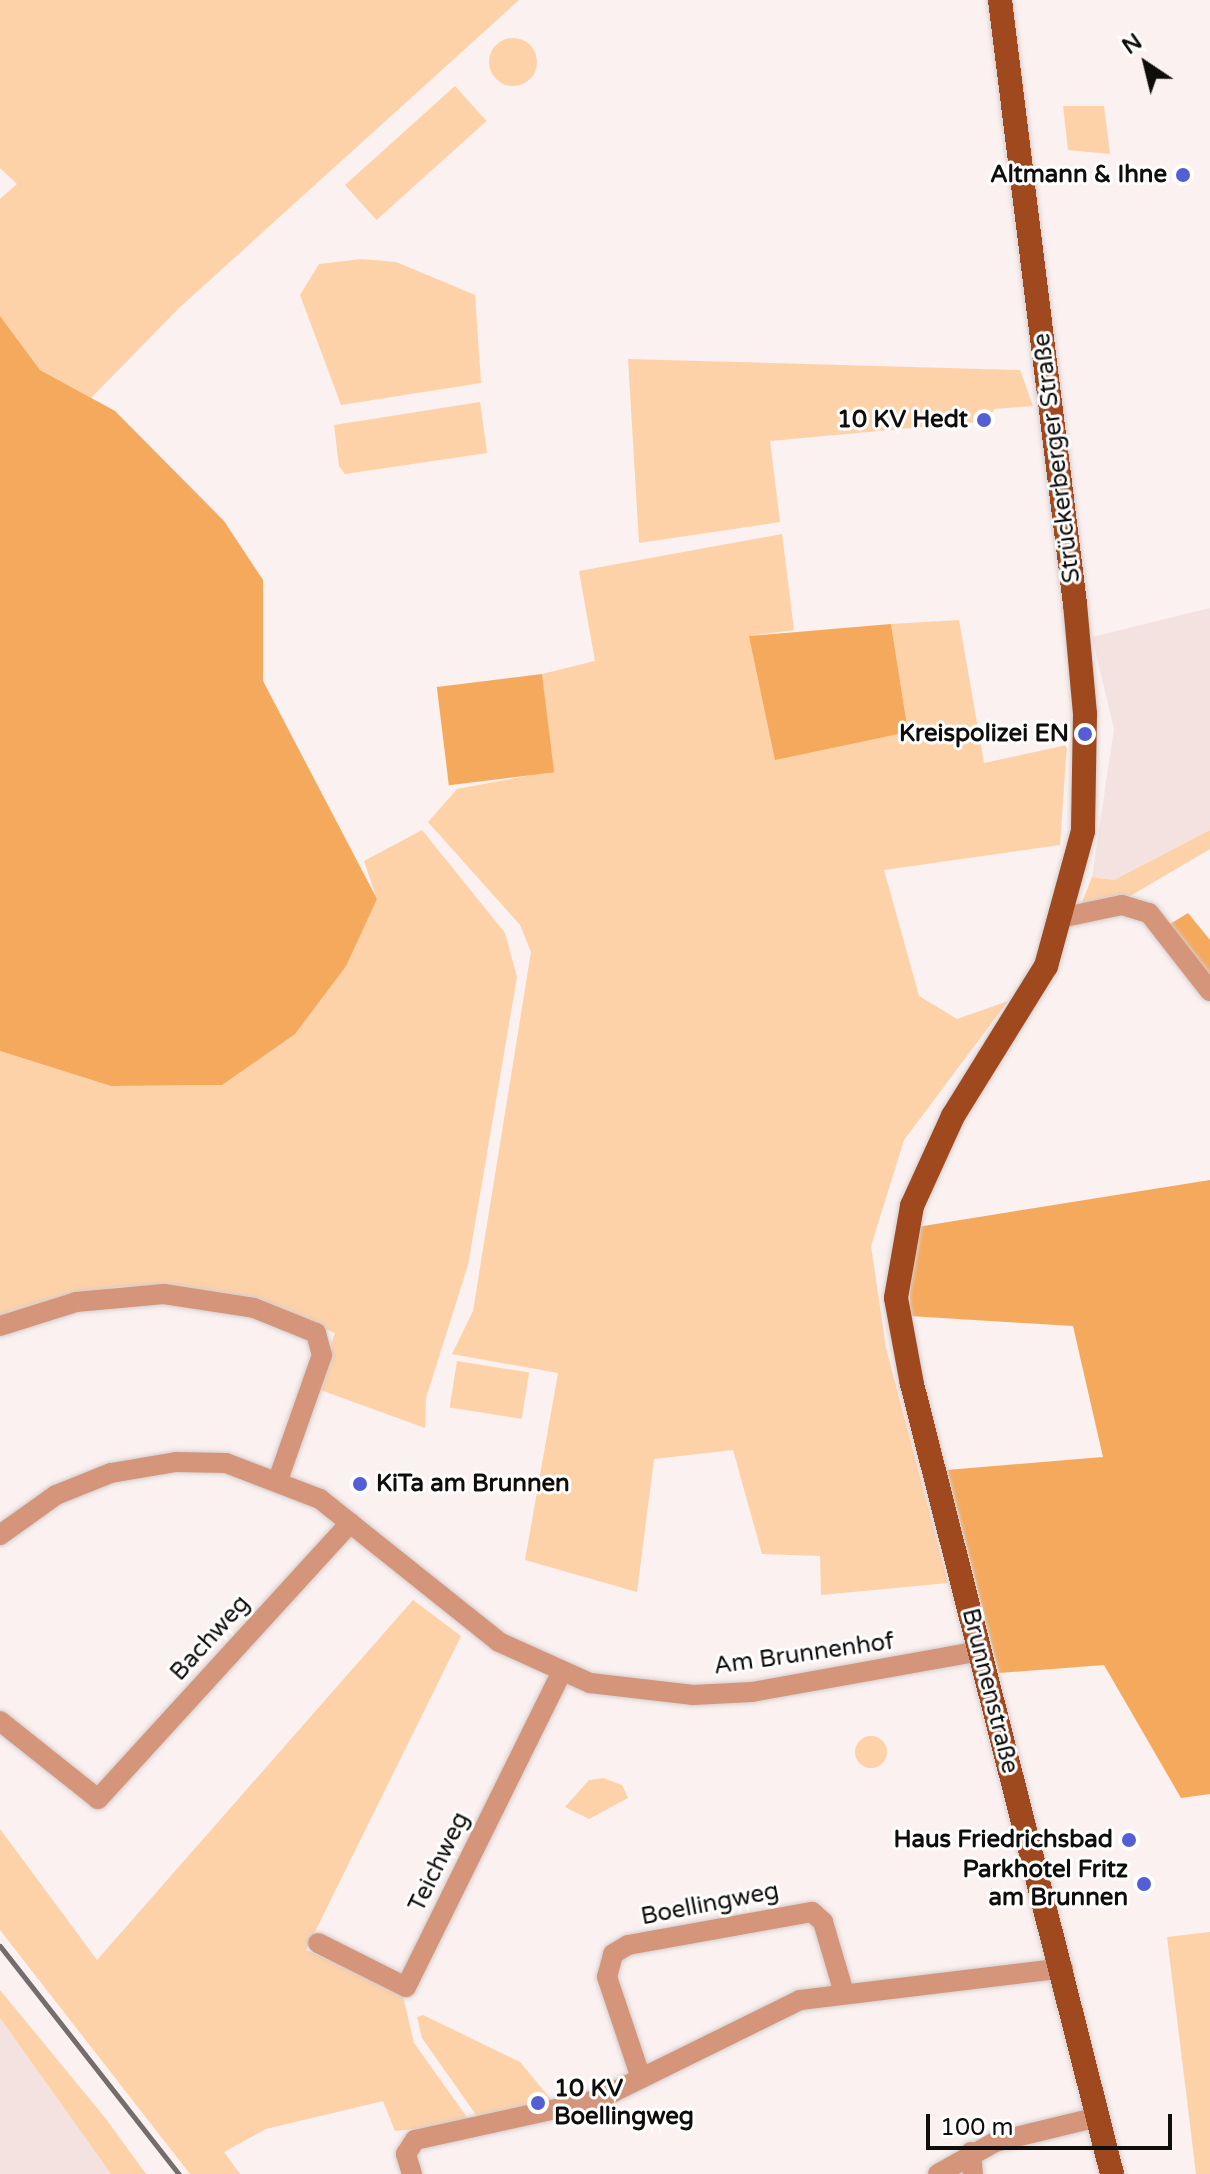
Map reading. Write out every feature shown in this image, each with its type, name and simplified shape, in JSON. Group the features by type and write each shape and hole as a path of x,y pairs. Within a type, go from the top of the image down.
{"main road":[{"name":"Strückerberger Straße","path":"912,1206 953,1116 1046,966 1065,917 1083,831 1085,714 1000,0"},
{"name":"Brunnenstraße","path":"912,1206 896,1298 979,1651 1063,1968 1112,2174"}],"street":[{"path":"1065,917 1122,905 1149,913 1210,991"},
{"path":"0,1326 76,1302 164,1294 254,1308 316,1333 322,1355 279,1477"},
{"name":"Am Brunnenhof","path":"0,1535 56,1495 144,1465 226,1463 279,1477 350,1523 499,1642 590,1683 693,1695 826,1682 979,1651"},
{"name":"Bachweg","path":"0,1721 89,1799 109,1790 350,1523"},
{"name":"Teichweg","path":"318,1943 406,1987 562,1672"},
{"name":"Boellingweg","path":"641,2078 607,1977 613,1954 628,1945 812,1912 823,1922 844,1993"},
{"path":"412,2174 406,2154 415,2140 543,2115 641,2078 800,2000 844,1993 939,1988 1063,1968"},
{"path":"938,2174 971,2152 1098,2117"},
{"path":"971,2152 973,2174"}],"shaded area":[{"path":"0,0 519,0 179,308 91,398 40,370 0,316 0,199 17,184 0,168"},
{"path":"513,38 530,45 537,62 530,79 513,86 496,79 489,62 496,45"},
{"path":"455,86 486,121 376,220 345,185"},
{"path":"1063,106 1104,106 1110,154 1068,150"},
{"path":"362,259 396,262 475,295 481,383 341,405 300,295 319,264"},
{"path":"0,316 40,370 115,411 224,521 263,580 263,681 377,899 346,966 295,1034 222,1085 111,1086 0,1051"},
{"path":"628,359 1020,370 1033,406 994,409 988,421 770,441 780,522 639,543"},
{"path":"480,402 487,453 345,474 339,466 334,425"},
{"path":"782,534 794,630 749,636 908,732 891,624 959,620 984,763 1067,745 1060,845 884,870 919,996 957,1019 1008,1001 904,1140 871,1246 886,1348 948,1583 821,1595 820,1556 762,1554 733,1450 654,1459 637,1592 525,1560 558,1373 452,1354 473,1311 531,952 520,925 428,822 457,789 553,771 542,674 595,661 579,571"},
{"path":"1210,608 1210,830 1114,880 1092,877 1114,729 1092,637"},
{"path":"891,624 908,732 775,760 749,636"},
{"path":"542,674 554,772 449,785 437,687"},
{"path":"422,830 505,933 517,977 468,1265 426,1398 425,1428 315,1388 335,1333 253,1301 165,1286 116,1287 0,1318 0,1051 111,1086 222,1085 377,899 364,861"},
{"path":"1210,830 1210,849 1120,902 1079,910 1092,877 1114,880"},
{"path":"1188,913 1210,940 1210,988 1162,929"},
{"path":"1210,1180 1210,1794 1181,1798 1104,1665 999,1673 947,1470 1103,1457 1073,1326 910,1316 910,1292 917,1227"},
{"path":"457,1361 529,1372 522,1419 450,1407"},
{"path":"413,1600 461,1636 306,1950 402,1992 414,2043 471,2123 395,2131 383,2101 266,2129 224,2152 240,2174 190,2174 0,1930 0,1829 97,1960"},
{"path":"871,1736 882,1741 887,1752 882,1763 871,1768 860,1763 855,1752 860,1741"},
{"path":"603,1778 622,1785 628,1798 589,1819 565,1807 589,1780"},
{"path":"1210,1932 1210,2174 1196,2174 1167,1937"},
{"path":"0,1990 106,2119 146,2174 111,2174 0,2018"},
{"path":"423,2015 520,2062 554,2103 481,2122 422,2038 417,2017"},
{"path":"0,2018 111,2174 0,2174"}],"railway":[{"path":"0,1946 179,2174"}],"place":[{"name":"Altmann & Ihne","path":"1183,175"},
{"name":"10 KV Hedt","path":"984,420"},
{"name":"Kreispolizei EN","path":"1085,734"},
{"name":"KiTa am Brunnen","path":"360,1484"},
{"name":"Haus Friedrichsbad","path":"1129,1840"},
{"name":"Parkhotel Fritz am Brunnen","path":"1144,1884"},
{"name":"10 KV Boellingweg","path":"538,2103"}]}
